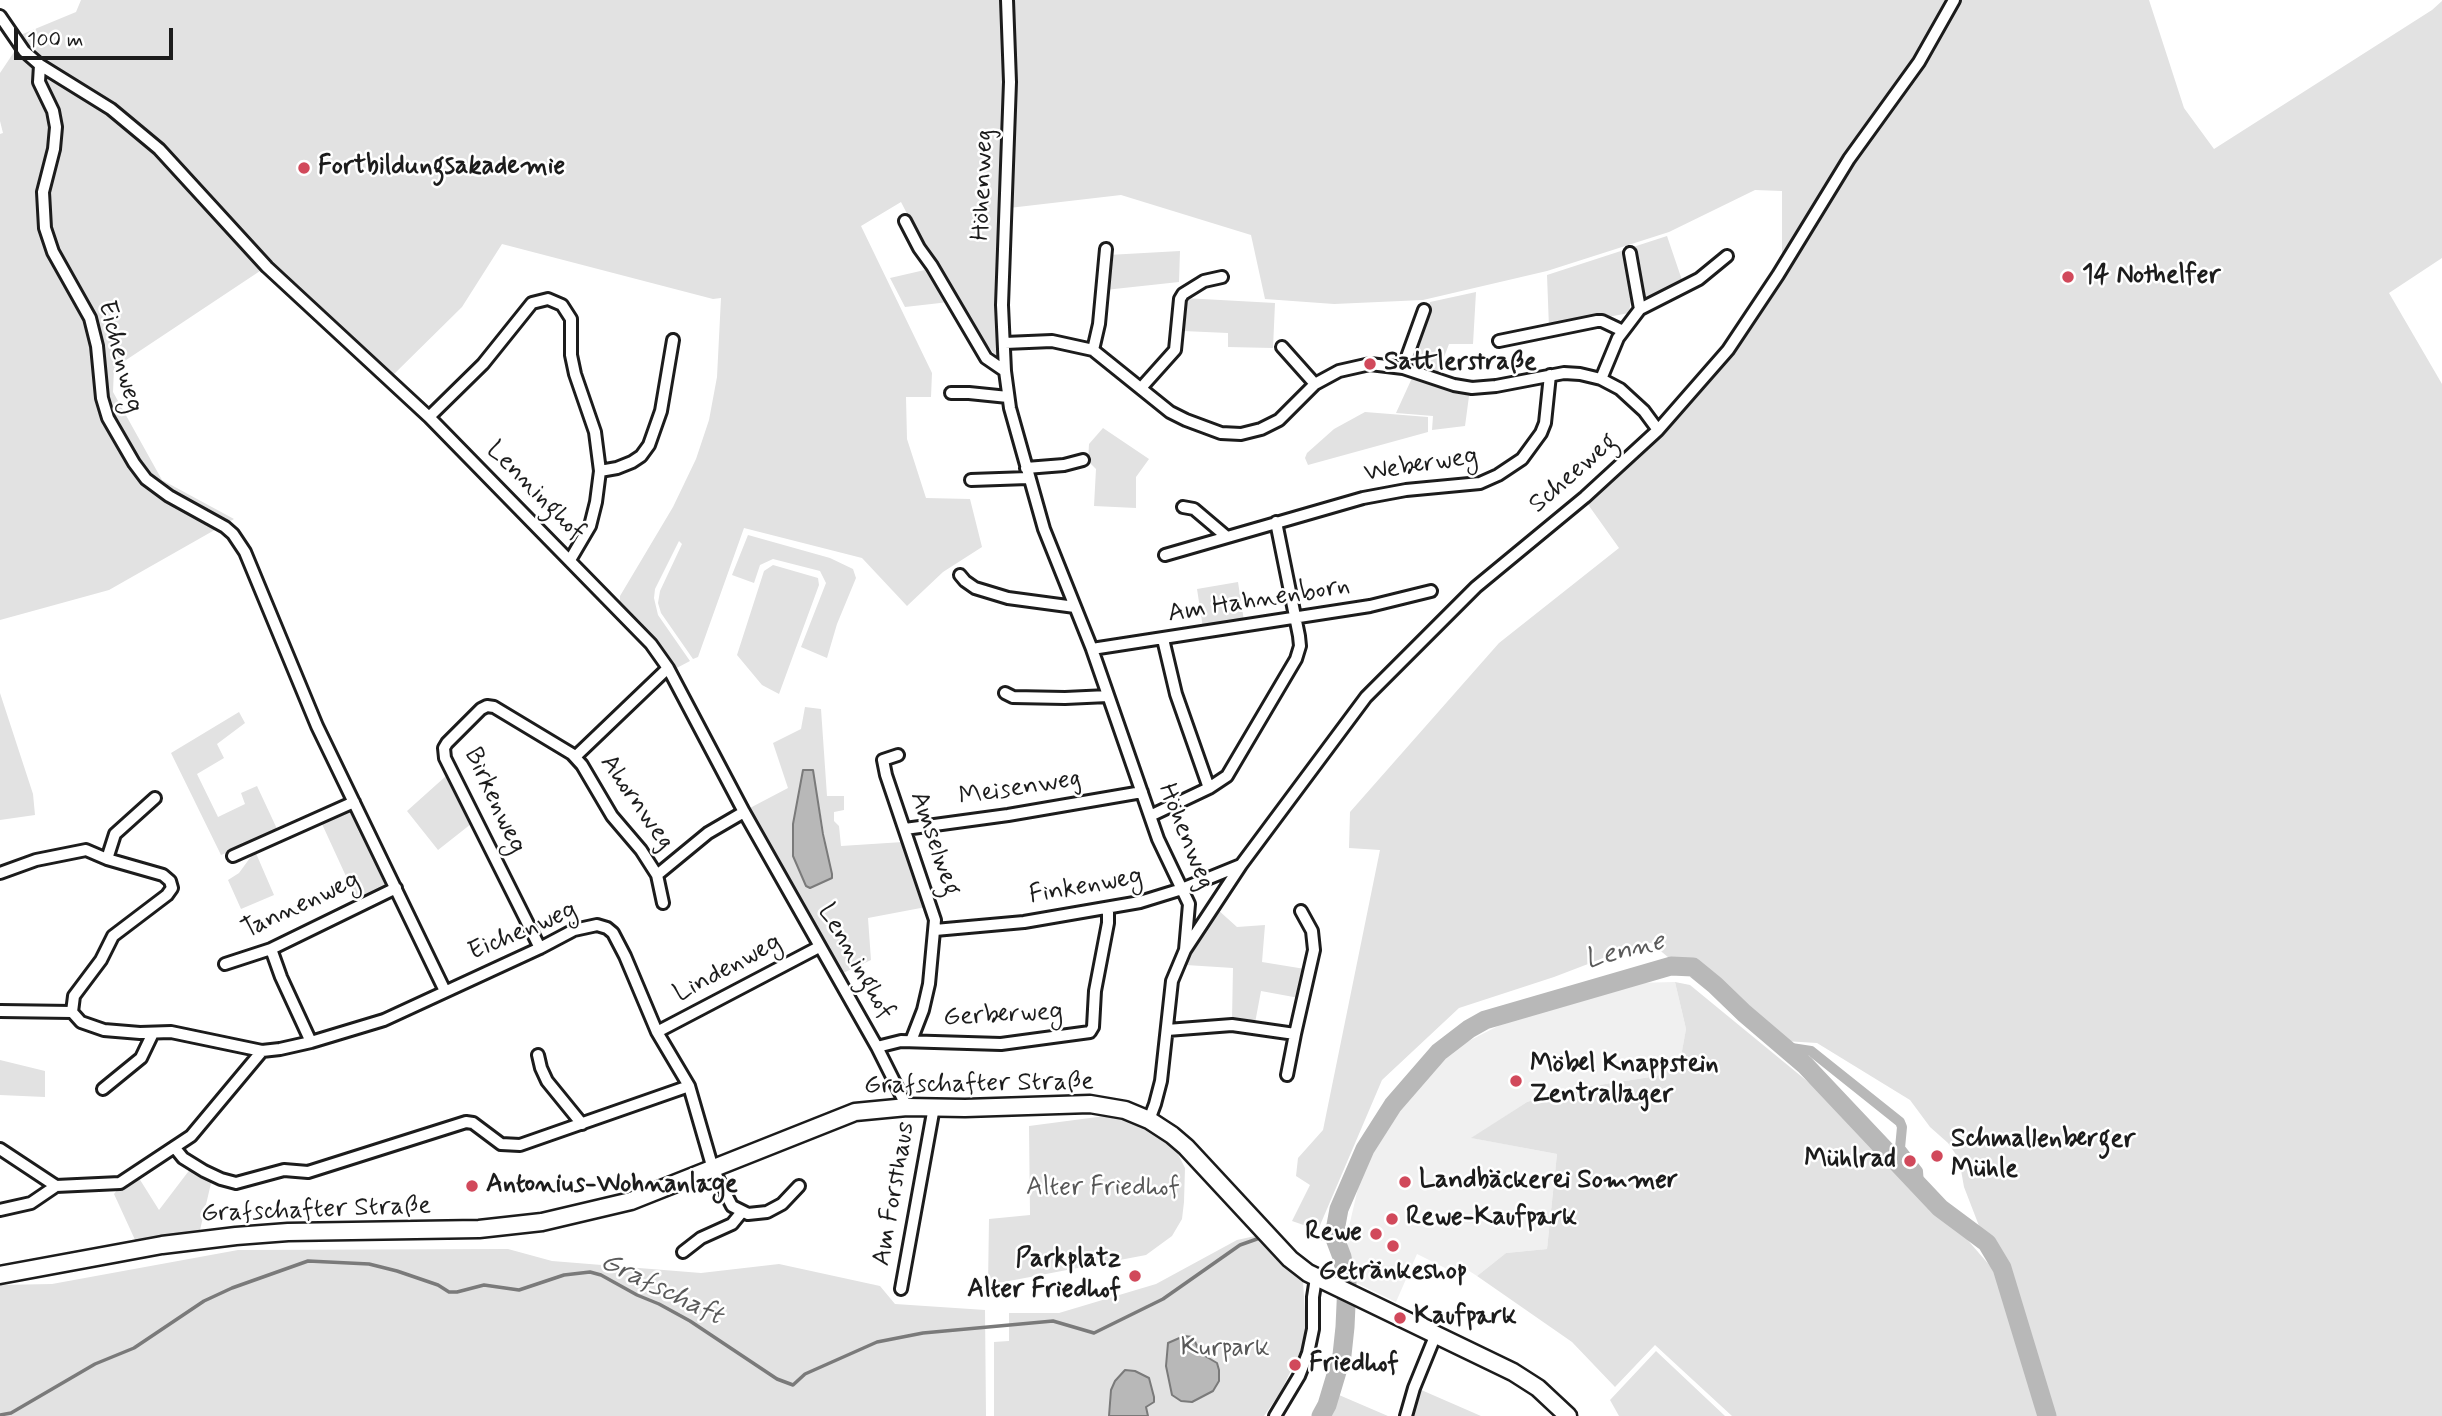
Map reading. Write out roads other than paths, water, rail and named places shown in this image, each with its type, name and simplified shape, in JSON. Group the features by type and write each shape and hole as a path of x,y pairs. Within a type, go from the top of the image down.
{"street":[{"name":"Höhenweg","path":"1007,0 1010,51 1002,306 1004,371 1008,397 1044,530 1092,649 1150,816 1190,911 1185,950 1172,981 1161,1081 1149,1120"},
{"name":"Scheeweg","path":"1185,950 1241,865 1343,726 1382,680 1476,587 1586,497 1658,430 1735,339 1779,275 1849,159 1919,62 1954,0"},
{"name":"Lenninghof","path":"0,16 17,44 40,65 111,109 176,166 267,267 429,417 651,644 668,668 744,812 877,1047 907,1107"},
{"name":"Eichenweg","path":"40,65 39,82 53,111 56,127 54,149 43,192 44,228 49,245 86,308 93,327 105,411 134,464 146,478 169,496 220,523 240,544 317,726 445,991 581,928 597,925 607,928 613,933 625,956 657,1032 689,1086 713,1169"},
{"path":"905,221 986,358 1004,371"},
{"path":"1093,350 1099,324 1105,249"},
{"path":"1630,253 1640,309"},
{"path":"1601,379 1623,331 1640,309 1699,279 1727,256"},
{"path":"1141,388 1175,350 1180,299 1204,281 1223,277"},
{"path":"429,417 483,364 532,303 548,299 568,312 571,355 595,432 600,471 590,526 570,560"},
{"path":"1403,368 1424,310"},
{"path":"1499,341 1597,321 1623,331"},
{"path":"600,471 632,462 641,456 649,445 661,411 673,340"},
{"path":"1005,343 1052,341 1093,350 1170,412 1210,430 1241,434 1261,429 1279,419 1315,384 1339,370 1370,364 1403,368 1454,385 1472,388 1572,373 1601,379 1620,389 1644,411 1658,430"},
{"path":"1282,347 1315,384"},
{"name":"Weberweg","path":"1165,555 1363,498 1480,482 1498,475 1522,459 1541,433 1545,423 1550,375"},
{"path":"951,394 1008,397"},
{"path":"971,480 1027,473 1083,460"},
{"path":"1183,507 1194,509 1227,537"},
{"path":"1150,816 1209,788 1233,769 1296,659 1300,642 1276,522"},
{"path":"960,575 969,585 996,594 1037,603 1075,607"},
{"name":"Am Hahnenborn","path":"1092,649 1377,605 1431,591"},
{"path":"1163,639 1176,694 1209,788"},
{"path":"575,757 668,668"},
{"path":"1004,693 1013,697 1108,696"},
{"name":"Birkenweg","path":"540,948 447,762 444,748 487,706 494,707 575,757"},
{"name":"Amselweg","path":"898,755 883,760 934,913 935,930 927,991 911,1041"},
{"name":"Ahornweg","path":"575,757 612,816 641,850 657,875 663,903"},
{"name":"Meisenweg","path":"905,830 1142,792"},
{"path":"107,859 115,834 155,798"},
{"path":"233,856 354,802"},
{"name":"Ahornweg","path":"657,875 708,833 744,812"},
{"path":"0,873 36,860 86,850 163,875 170,881 172,888 167,895 113,936 102,960 74,996 72,1012"},
{"name":"Finkenweg","path":"935,930 1024,922 1108,908 1182,889 1241,865"},
{"name":"Tannenweg","path":"225,964 271,949 396,888"},
{"name":"Gerberweg","path":"877,1047 896,1041 1001,1044 1090,1032 1093,1027 1095,990 1108,923 1108,908"},
{"path":"1287,1075 1314,950 1312,931 1301,911"},
{"name":"Lindenweg","path":"657,1032 819,947"},
{"path":"271,949 281,978 311,1042"},
{"path":"0,1011 72,1012 81,1022 96,1028 179,1033 262,1051 311,1042 377,1023 445,991"},
{"path":"1167,1030 1232,1025 1295,1034"},
{"path":"103,1089 134,1066 147,1048 153,1033"},
{"path":"0,1210 31,1203 56,1186 120,1183 175,1148 196,1131 262,1051"},
{"path":"538,1055 543,1074 582,1124"},
{"path":"175,1148 183,1158 204,1171 236,1183 284,1170 308,1172 466,1122 474,1123 501,1144 520,1146 689,1086"},
{"name":"Grafschafter Straße","path":"0,1275 162,1245 236,1236 288,1232 479,1229 542,1222 631,1201 842,1115 907,1107 1090,1104 1125,1110 1149,1120 1186,1147 1299,1267 1525,1380 1551,1398 1568,1416"},
{"name":"Am Forsthaus","path":"901,1289 934,1107"},
{"path":"0,1149 56,1186"},
{"path":"713,1169 728,1201 741,1213 760,1214 776,1208 799,1186"},
{"path":"683,1252 701,1237 732,1224 741,1213"},
{"path":"1275,1416 1299,1376 1308,1353 1313,1329 1313,1297 1321,1280"},
{"path":"1406,1416 1414,1388 1436,1334"}],"waterway":[{"name":"Lenne","path":"1321,1416 1342,1355 1345,1327 1347,1283 1342,1257 1334,1236 1339,1209 1365,1149 1393,1105 1439,1052 1485,1020 1671,966 1693,967 1715,985 1805,1065 1940,1208 1987,1243 2002,1268 2047,1416"},
{"path":"1785,1047 1811,1051 1900,1122 1900,1148 1918,1171 1919,1185"},
{"name":"Grafschaft","path":"1323,1239 1334,1236"},
{"name":"Grafschaft","path":"0,1415 11,1413 95,1364 134,1348 204,1301 308,1261 369,1264 438,1285 449,1292 484,1285 519,1290 564,1275 590,1272 601,1275 690,1321 777,1379 793,1385 805,1374 877,1342 923,1333 1053,1321 1094,1333 1163,1299 1240,1245 1257,1239"}],"place":[{"name":"Fortbildungsakademie","path":"304,168"},
{"name":"14 Nothelfer","path":"2068,277"},
{"name":"Sattlerstraße","path":"1370,364"},
{"name":"Möbel Knappstein Zentrallager","path":"1516,1081"},
{"name":"Schmallenberger Mühle","path":"1937,1156"},
{"name":"Mühlrad","path":"1910,1161"},
{"name":"Landbäckerei Sommer","path":"1405,1182"},
{"name":"Antonius-Wohnanlage","path":"472,1186"},
{"name":"Rewe-Kaufpark","path":"1392,1219"},
{"name":"Rewe","path":"1376,1234"},
{"name":"Getränkeshop","path":"1393,1246"},
{"name":"Parkplatz Alter Friedhof","path":"1135,1276"},
{"name":"Kaufpark","path":"1400,1318"},
{"name":"Friedhof","path":"1295,1365"}],"park label":[{"name":"Alter Friedhof","path":"1103,1189"},
{"name":"Kurpark","path":"1225,1350"}]}
